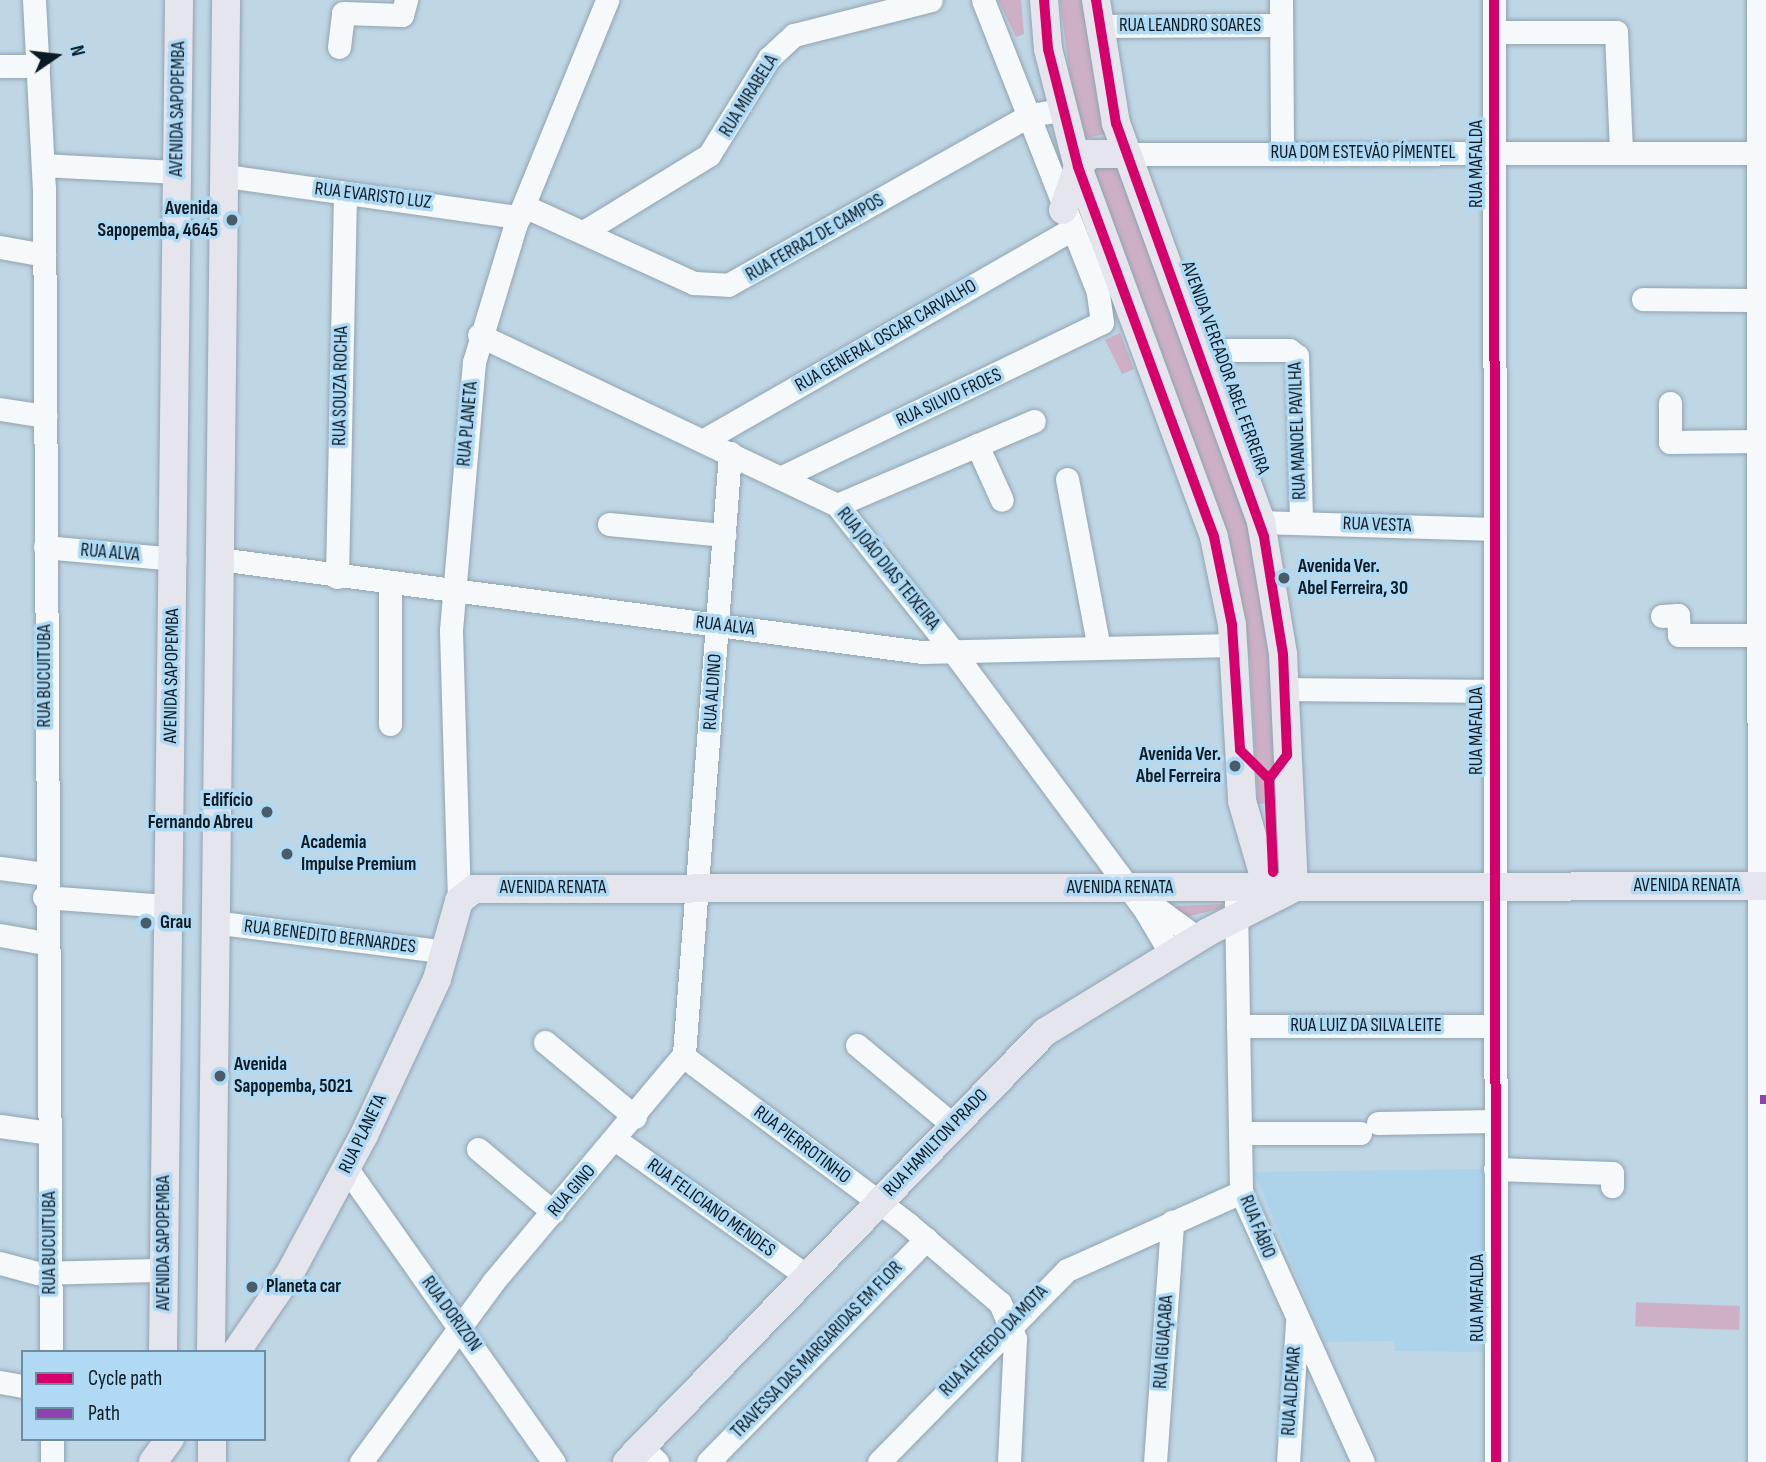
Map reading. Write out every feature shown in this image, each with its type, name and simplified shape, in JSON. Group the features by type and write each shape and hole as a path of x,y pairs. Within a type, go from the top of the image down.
{"main road":[{"name":"AVENIDA SAPOPEMBA","path":"163,1350 166,906 174,558 179,0"},
{"path":"217,1350 213,922 226,176 226,0"},
{"path":"1044,0 1061,110 1078,167 1199,486 1233,645 1242,801 1236,888"},
{"name":"AVENIDA VEREADOR ABEL FERREIRA","path":"1097,13 1128,153 1261,522 1284,689 1290,804 1281,887"},
{"path":"1066,221 1078,167 1101,150 1128,153"},
{"path":"1242,801 1266,817 1290,804"},
{"path":"1242,801 1281,887"},
{"name":"AVENIDA RENATA","path":"464,887 1130,890 1763,886"},
{"name":"RUA PLANETA","path":"218,1350 290,1273 347,1168 446,952 464,887"},
{"name":"RUA HAMILTON PRADO","path":"642,1457 807,1276 1045,1032 1281,887"},
{"path":"212,1441 212,1462"}],"street":[{"name":"RUA BUCUITUBA","path":"34,0 43,164 44,886 51,1350"},
{"path":"339,47 343,13 402,15 406,0"},
{"name":"RUA PLANETA","path":"464,887 454,593 479,335 522,212 607,0"},
{"name":"RUA MIRABELA","path":"585,232 709,155 769,58 794,35 931,0"},
{"path":"983,0 1030,115 1066,221"},
{"path":"1282,0 1282,154"},
{"name":"RUA MAFALDA","path":"1494,0 1496,1462"},
{"path":"1758,0 1763,300 1760,440 1763,466 1760,635 1763,1099 1759,1462"},
{"name":"RUA LEANDRO SOARES","path":"1097,13 1281,26"},
{"path":"1495,32 1616,32 1621,153"},
{"path":"0,66 38,66"},
{"name":"RUA FERRAZ DE CAMPOS","path":"522,212 585,232 694,283 728,285 1030,115 1061,110"},
{"name":"RUA DOM ESTEVÃO PÍMENTEL","path":"1128,153 1762,153"},
{"path":"43,164 177,172"},
{"name":"RUA EVARISTO LUZ","path":"226,176 345,194 522,212"},
{"name":"RUA SOUZA ROCHA","path":"337,577 345,194"},
{"name":"RUA SILVIO FROES","path":"784,476 1099,327 1104,312 1066,221"},
{"name":"RUA GENERAL OSCAR CARVALHO","path":"704,440 1066,221"},
{"path":"0,247 44,255"},
{"path":"1643,299 1763,300"},
{"name":"RUA JOÃO DIAS TEIXEIRA","path":"479,335 784,476 837,505 955,653 1130,890 1171,954"},
{"name":"RUA MANOEL PAVILHA","path":"1200,350 1289,350 1297,356 1301,522"},
{"path":"1670,403 1670,442 1760,440"},
{"path":"0,409 45,416"},
{"path":"837,505 1034,421"},
{"path":"977,445 1002,500"},
{"name":"RUA ALDINO","path":"699,888 730,453"},
{"path":"1067,479 1099,648"},
{"name":"RUA VESTA","path":"1261,522 1494,529"},
{"path":"609,524 724,535"},
{"name":"RUA ALVA","path":"45,547 174,558"},
{"name":"RUA ALVA","path":"219,559 454,593 955,653 1233,645"},
{"path":"390,584 390,724"},
{"path":"1662,616 1678,615 1679,635 1760,635"},
{"path":"1284,689 1494,691"},
{"path":"0,868 44,886 166,906"},
{"path":"683,1056 699,888"},
{"name":"RUA FÁBIO","path":"1236,888 1241,1192 1363,1462"},
{"path":"1130,890 1197,938"},
{"name":"RUA BENEDITO BERNARDES","path":"213,922 446,952"},
{"path":"0,935 45,943"},
{"name":"RUA LUIZ DA SILVA LEITE","path":"1238,1026 1494,1026"},
{"path":"545,1042 635,1117"},
{"path":"857,1045 953,1125"},
{"name":"RUA GINO","path":"361,1462 460,1326 683,1056"},
{"name":"RUA PIERROTINHO","path":"683,1056 926,1239 1012,1321"},
{"path":"1240,1133 1495,1121"},
{"path":"0,1126 49,1132"},
{"name":"RUA FELICIANO MENDES","path":"615,1140 807,1276"},
{"path":"478,1149 553,1212"},
{"name":"RUA DORIZON","path":"347,1168 554,1462"},
{"path":"1495,1169 1612,1173 1612,1186"},
{"name":"RUA ALFREDO DA MOTA","path":"879,1462 1012,1321 1067,1270 1241,1192"},
{"name":"RUA IGUAÇABA","path":"1155,1462 1172,1222"},
{"name":"TRAVESSA DAS MARGARIDAS EM FLOR","path":"708,1462 926,1239"},
{"path":"0,1263 49,1270 165,1270"},
{"name":"RUA ALDEMAR","path":"1288,1462 1297,1320"},
{"path":"1009,1462 1016,1359 1012,1321"},
{"path":"0,1382 21,1386"},
{"path":"52,1441 52,1462"}],"shaded area":[{"path":"998,0 1021,0 1024,34 1016,37"},
{"path":"1060,0 1089,0 1110,133 1078,140"},
{"path":"1121,154 1261,541 1281,802 1258,804 1250,660 1221,523 1082,169"},
{"path":"1120,333 1134,369 1122,374 1105,340"},
{"path":"1223,904 1224,908 1173,920 1176,906"},
{"path":"1483,1169 1483,1352 1395,1351 1394,1341 1324,1342 1254,1172"},
{"path":"1636,1302 1740,1306 1739,1330 1635,1326"}],"marked path":[{"path":"1760,1099 1766,1099"}],"cycle path":[{"path":"1044,0 1048,49 1078,167 1214,537 1232,625 1240,750 1269,779"},
{"path":"1096,0 1116,123 1264,537 1283,654 1287,755 1269,779 1273,872"},
{"path":"1494,0 1496,1462"}],"place":[{"name":"Avenida Sapopemba, 4645","path":"232,220"},
{"name":"Avenida Ver. Abel Ferreira, 30","path":"1284,578"},
{"name":"Avenida Ver. Abel Ferreira","path":"1235,766"},
{"name":"Edifício Fernando Abreu","path":"267,812"},
{"name":"Academia Impulse Premium","path":"287,854"},
{"name":"Grau","path":"146,923"},
{"name":"Avenida Sapopemba, 5021","path":"220,1076"},
{"name":"Planeta car","path":"252,1287"}]}
